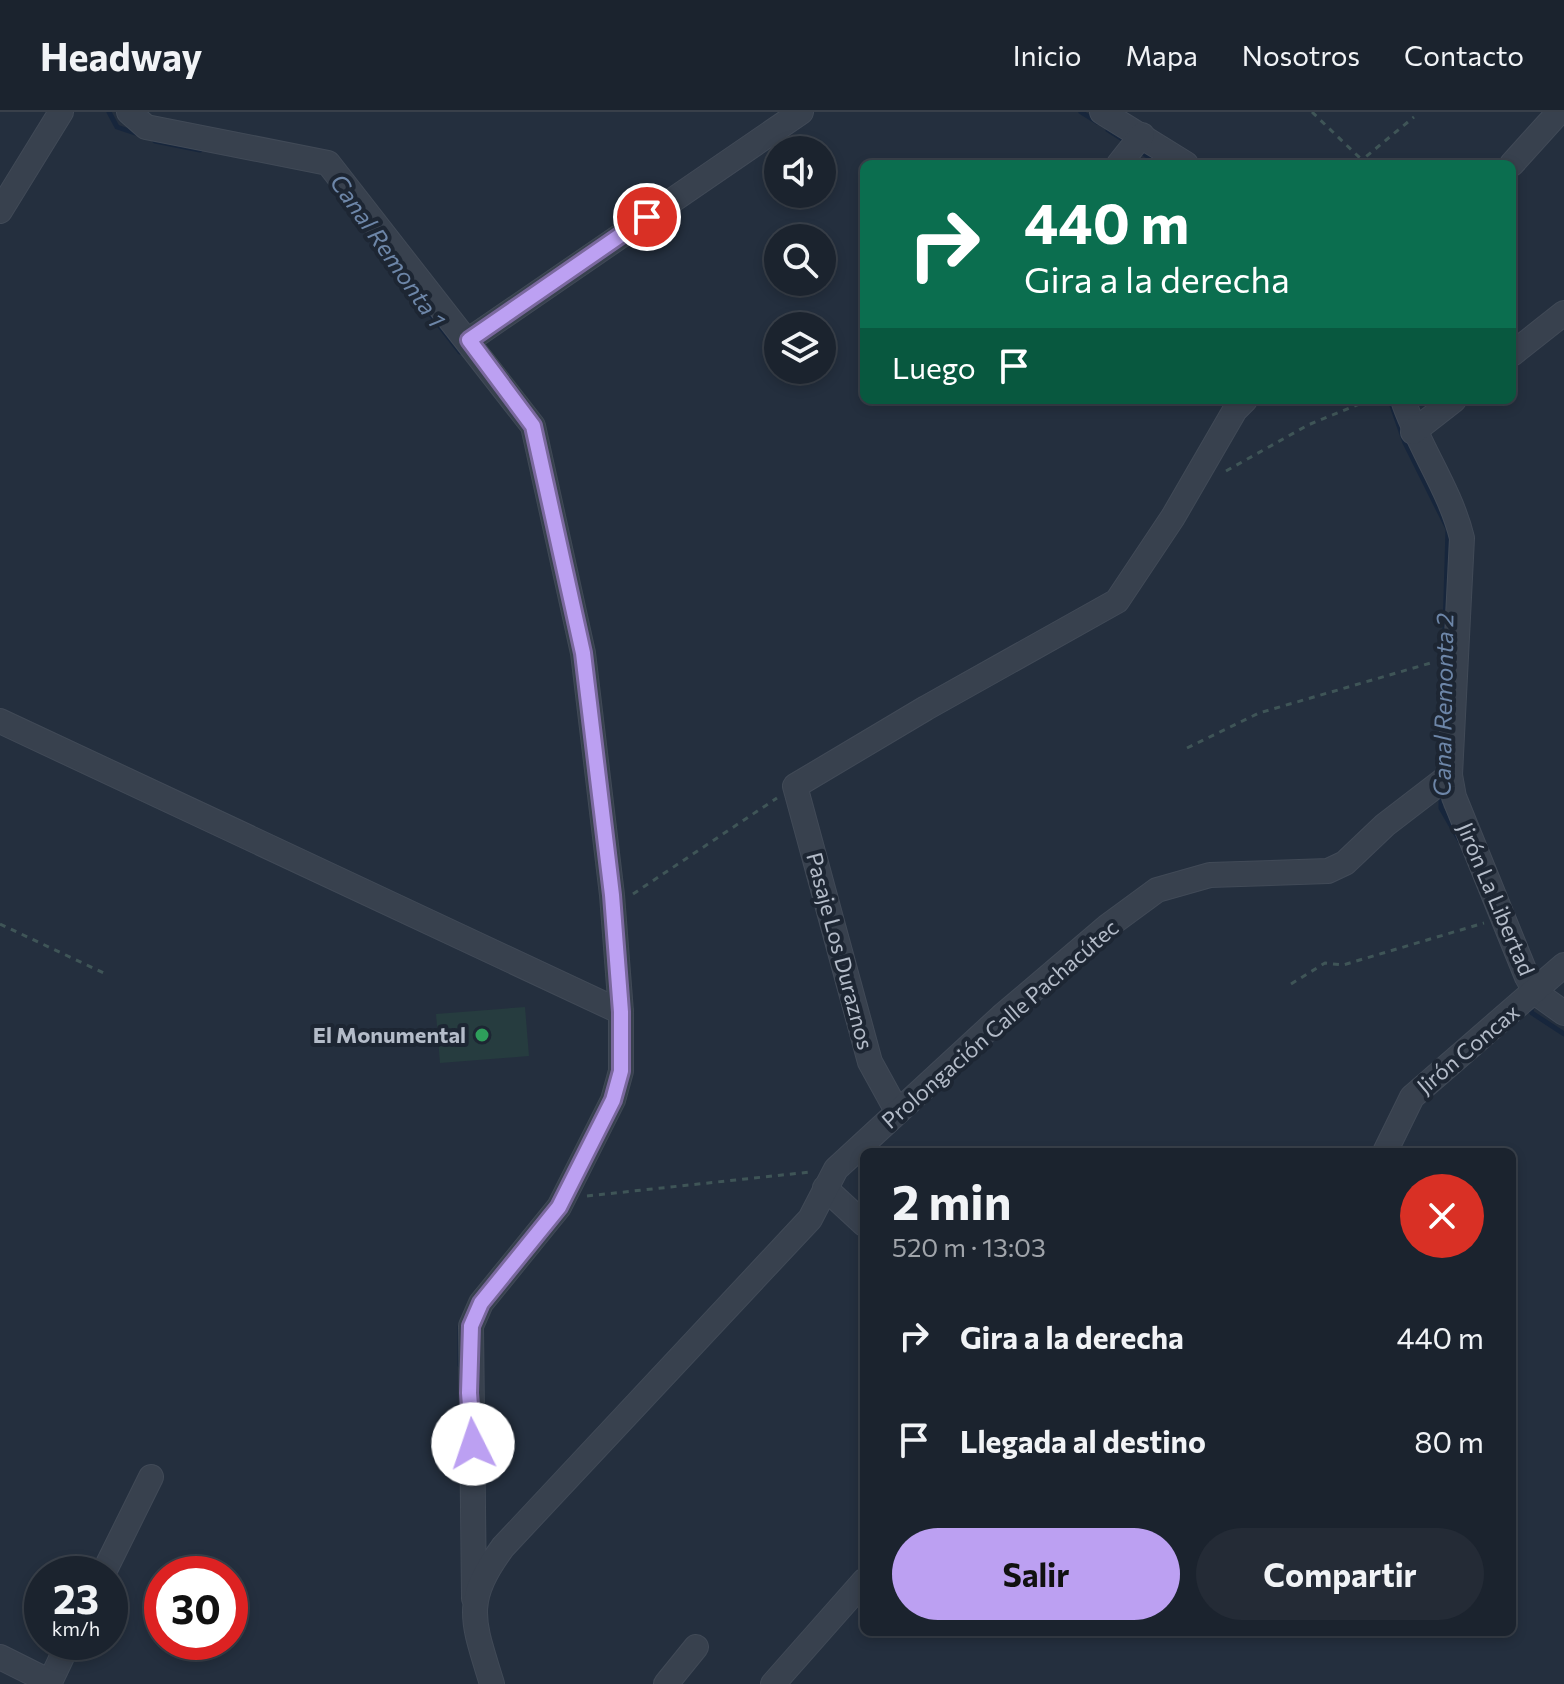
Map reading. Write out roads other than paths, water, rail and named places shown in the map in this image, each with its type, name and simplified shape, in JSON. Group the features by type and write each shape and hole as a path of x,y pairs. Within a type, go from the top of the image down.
{"street":[{"path":"0,211 61,112"},
{"path":"129,112 146,127 328,163 533,426 583,653 613,907 621,1012 621,1071 613,1100 563,1198 481,1303 471,1326 474,1598 476,1626 492,1684"},
{"path":"469,340 801,112"},
{"path":"1102,112 1180,160"},
{"path":"1516,160 1559,112"},
{"path":"1122,160 1142,135"},
{"path":"1516,351 1564,313"},
{"name":"Pasaje Los Duraznos","path":"897,1111 870,1062 795,786 1117,601 1173,517 1241,404"},
{"name":"Jirón La Libertad","path":"1404,404 1413,432 1445,489 1462,538 1450,775 1454,797 1536,993 1564,1013"},
{"path":"1413,432 1449,404"},
{"path":"0,721 621,1012"},
{"name":"Prolongación Calle Pachacútec","path":"861,1148 1013,1006 1157,890 1210,875 1328,871 1345,863 1385,825 1450,775"},
{"name":"Jirón Concax","path":"1387,1148 1412,1097 1468,1044 1536,993 1564,965"},
{"name":"Prolongación Calle Pachacútec","path":"474,1598 483,1574 503,1547 810,1219 830,1179 860,1149"},
{"path":"830,1179 860,1219"},
{"path":"112,1556 151,1477"},
{"path":"773,1684 860,1586"},
{"path":"666,1684 696,1647"},
{"path":"0,1657 50,1682 60,1660"}],"waterway":[{"name":"Canal Remonta 1","path":"109,112 117,127 138,134"},
{"name":"Canal Remonta 2","path":"1081,112 1097,122"},
{"name":"Canal Remonta 2","path":"1108,130 1127,142"},
{"name":"Canal Remonta 1","path":"155,141 200,150"},
{"name":"Canal Remonta 2","path":"1138,150 1154,160"},
{"name":"Canal Remonta 1","path":"407,284 460,352"},
{"name":"Canal Remonta 2","path":"1391,404 1405,443 1448,529 1445,630"},
{"name":"Canal Remonta 2","path":"1441,792 1441,808 1460,841"},
{"name":"Canal Remonta 2","path":"1529,1005 1532,1013 1564,1034"},
{"name":"Canal Remonta 1","path":"460,1327 460,1365"}],"place":[{"name":"El Monumental","path":"482,1035"}]}
